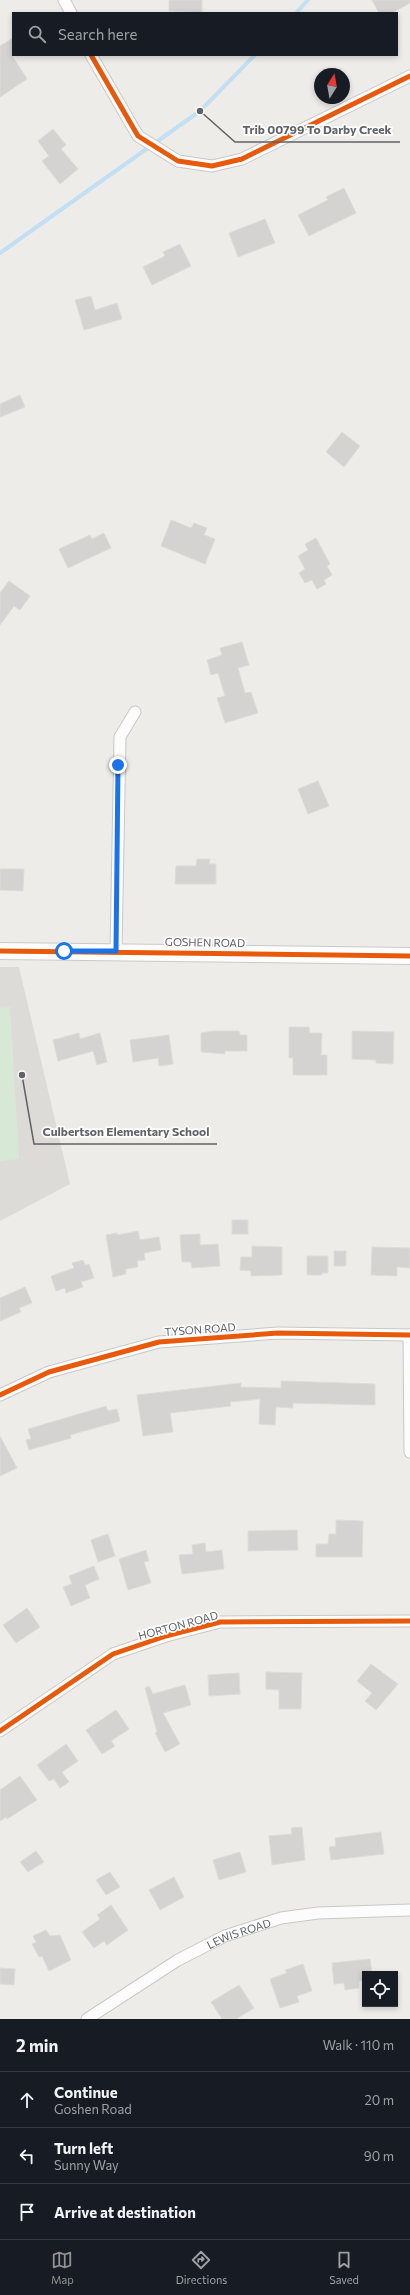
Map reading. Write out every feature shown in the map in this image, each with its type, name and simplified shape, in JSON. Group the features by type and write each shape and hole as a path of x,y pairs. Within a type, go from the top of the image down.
{"street":[{"path":"64,0 70,12"},
{"path":"92,56 138,136 178,161 212,166 242,159 410,76"},
{"path":"116,951 120,737 135,712"},
{"name":"GOSHEN ROAD","path":"0,951 116,951 410,956"},
{"name":"TYSON ROAD","path":"0,1395 49,1372 159,1342 278,1333 409,1335"},
{"path":"409,1335 410,1452"},
{"name":"HORTON ROAD","path":"0,1731 113,1654 166,1636 220,1622 410,1621"},
{"name":"LEWIS ROAD","path":"87,2019 178,1960 225,1936 281,1918 318,1913 410,1910"}],"shaded area":[{"path":"0,967 19,967 70,1184 0,1221"}],"green space":[{"path":"10,1007 19,1159 0,1161 0,1008"}],"building":[{"path":"169,0 202,0 202,12 169,11"},
{"path":"372,0 410,0 410,3 394,12 378,12"},
{"path":"12,39 12,56 27,79 0,97 0,46"},
{"path":"53,129 66,145 61,149 78,169 60,184 42,161 49,156 38,141"},
{"path":"344,188 356,213 309,236 298,215 328,200 326,197"},
{"path":"265,219 275,243 238,257 229,233"},
{"path":"180,244 191,266 152,285 143,267 165,256 163,252"},
{"path":"91,296 95,310 117,303 122,319 84,330 75,300"},
{"path":"20,395 25,407 0,417 0,404"},
{"path":"342,432 360,446 344,467 326,452"},
{"path":"171,520 191,528 194,523 207,528 204,535 215,539 205,564 161,546"},
{"path":"104,533 111,548 68,568 59,549 90,535 92,539"},
{"path":"316,538 330,564 327,566 332,575 324,580 326,584 317,589 312,580 305,583 299,573 305,569 298,556 308,550 305,544"},
{"path":"9,581 30,596 20,610 14,606 0,625 0,593"},
{"path":"242,642 249,665 238,668 245,693 251,692 258,713 225,723 217,698 225,696 218,673 211,675 207,660 222,655 220,648"},
{"path":"318,781 329,806 308,814 298,789"},
{"path":"197,859 210,859 209,864 216,864 216,884 175,884 176,866 196,866"},
{"path":"0,869 24,869 23,891 0,890"},
{"path":"289,1027 309,1027 310,1033 322,1033 321,1055 327,1055 327,1075 293,1075 293,1058 289,1058"},
{"path":"213,1031 239,1031 240,1035 247,1035 247,1051 225,1051 225,1054 201,1052 201,1033"},
{"path":"352,1031 394,1032 393,1064 376,1063 376,1060 352,1059"},
{"path":"79,1033 80,1039 100,1033 107,1062 97,1065 93,1051 58,1061 53,1040"},
{"path":"169,1035 173,1064 159,1066 158,1058 133,1062 130,1040"},
{"path":"232,1220 248,1220 248,1234 232,1234"},
{"path":"138,1231 140,1240 159,1237 161,1250 144,1253 145,1260 137,1261 138,1267 126,1269 126,1274 113,1277 106,1235 117,1233 117,1235"},
{"path":"200,1234 200,1245 218,1244 220,1266 192,1268 191,1262 182,1262 180,1235"},
{"path":"252,1246 282,1247 282,1275 251,1276 251,1271 240,1270 241,1257 252,1257"},
{"path":"372,1247 410,1248 410,1268 397,1267 397,1276 371,1275"},
{"path":"334,1251 346,1251 346,1266 334,1266"},
{"path":"307,1256 328,1256 328,1273 322,1273 322,1275 307,1275"},
{"path":"83,1260 85,1265 89,1264 94,1278 81,1282 83,1287 66,1293 65,1288 56,1291 51,1276 74,1268 72,1263"},
{"path":"25,1287 32,1303 19,1308 21,1312 0,1321 0,1298"},
{"path":"281,1381 375,1384 375,1405 293,1403 293,1408 276,1407 275,1425 259,1424 260,1399 230,1402 231,1406 170,1413 173,1432 143,1436 137,1395 241,1383 241,1387 281,1388"},
{"path":"106,1406 108,1411 117,1409 120,1421 70,1435 71,1438 29,1450 26,1440 31,1439 28,1429"},
{"path":"0,1436 17,1468 0,1476"},
{"path":"336,1520 363,1521 362,1557 316,1557 316,1544 328,1544 329,1534 336,1534"},
{"path":"297,1530 298,1550 248,1551 248,1531"},
{"path":"108,1534 115,1556 98,1562 91,1540"},
{"path":"205,1543 206,1552 222,1550 224,1569 182,1574 179,1555 193,1554 192,1545"},
{"path":"146,1550 149,1561 144,1562 151,1583 128,1590 119,1559"},
{"path":"94,1566 99,1579 85,1585 90,1598 71,1606 63,1587 72,1584 69,1576"},
{"path":"27,1608 40,1627 16,1643 3,1625"},
{"path":"371,1664 398,1684 376,1710 365,1701 372,1693 357,1681"},
{"path":"266,1672 302,1673 301,1709 279,1709 279,1690 266,1689"},
{"path":"239,1673 240,1694 209,1696 208,1675"},
{"path":"185,1685 191,1705 163,1713 180,1744 165,1752 155,1733 157,1732 145,1688 149,1686 153,1694"},
{"path":"116,1710 129,1729 111,1741 115,1746 102,1754 86,1730"},
{"path":"66,1744 78,1761 62,1772 69,1782 60,1788 54,1779 49,1781 37,1765"},
{"path":"20,1776 37,1800 7,1819 6,1817 0,1821 0,1790"},
{"path":"302,1827 305,1860 272,1865 269,1836 292,1834 291,1828"},
{"path":"381,1832 384,1854 331,1860 329,1847 336,1846 335,1838"},
{"path":"36,1851 44,1862 28,1872 20,1862"},
{"path":"240,1852 246,1872 219,1880 213,1860"},
{"path":"110,1872 120,1887 106,1895 96,1880"},
{"path":"174,1877 184,1897 160,1910 149,1890"},
{"path":"111,1905 128,1930 107,1945 104,1941 94,1948 82,1932 100,1919 97,1915"},
{"path":"46,1930 50,1936 60,1935 71,1960 49,1971 42,1956 39,1957 32,1944 36,1942 33,1936"},
{"path":"370,1959 372,1971 362,1971 362,1980 359,1981 359,1988 345,1990 344,1983 334,1984 332,1963"},
{"path":"303,1964 312,1991 297,1996 299,2002 280,2008 270,1979 287,1973 285,1970"},
{"path":"0,1968 15,1969 14,1985 0,1984"},
{"path":"239,1985 254,2008 236,2019 222,2019 211,2002"}],"waterway":[{"path":"297,12 308,0"},
{"path":"0,253 200,111 254,56"}],"cycle path":[{"path":"92,56 138,136 178,161 212,166 242,159 410,76"},
{"path":"0,951 410,956"},
{"path":"0,1395 49,1372 159,1342 278,1333 410,1335"},
{"path":"0,1731 113,1654 166,1636 220,1622 410,1621"}],"place":[{"name":"Trib 00799 To Darby Creek","path":"200,111"},
{"name":"Culbertson Elementary School","path":"22,1075"}],"route":[{"path":"64,951 116,951 118,765"}]}
